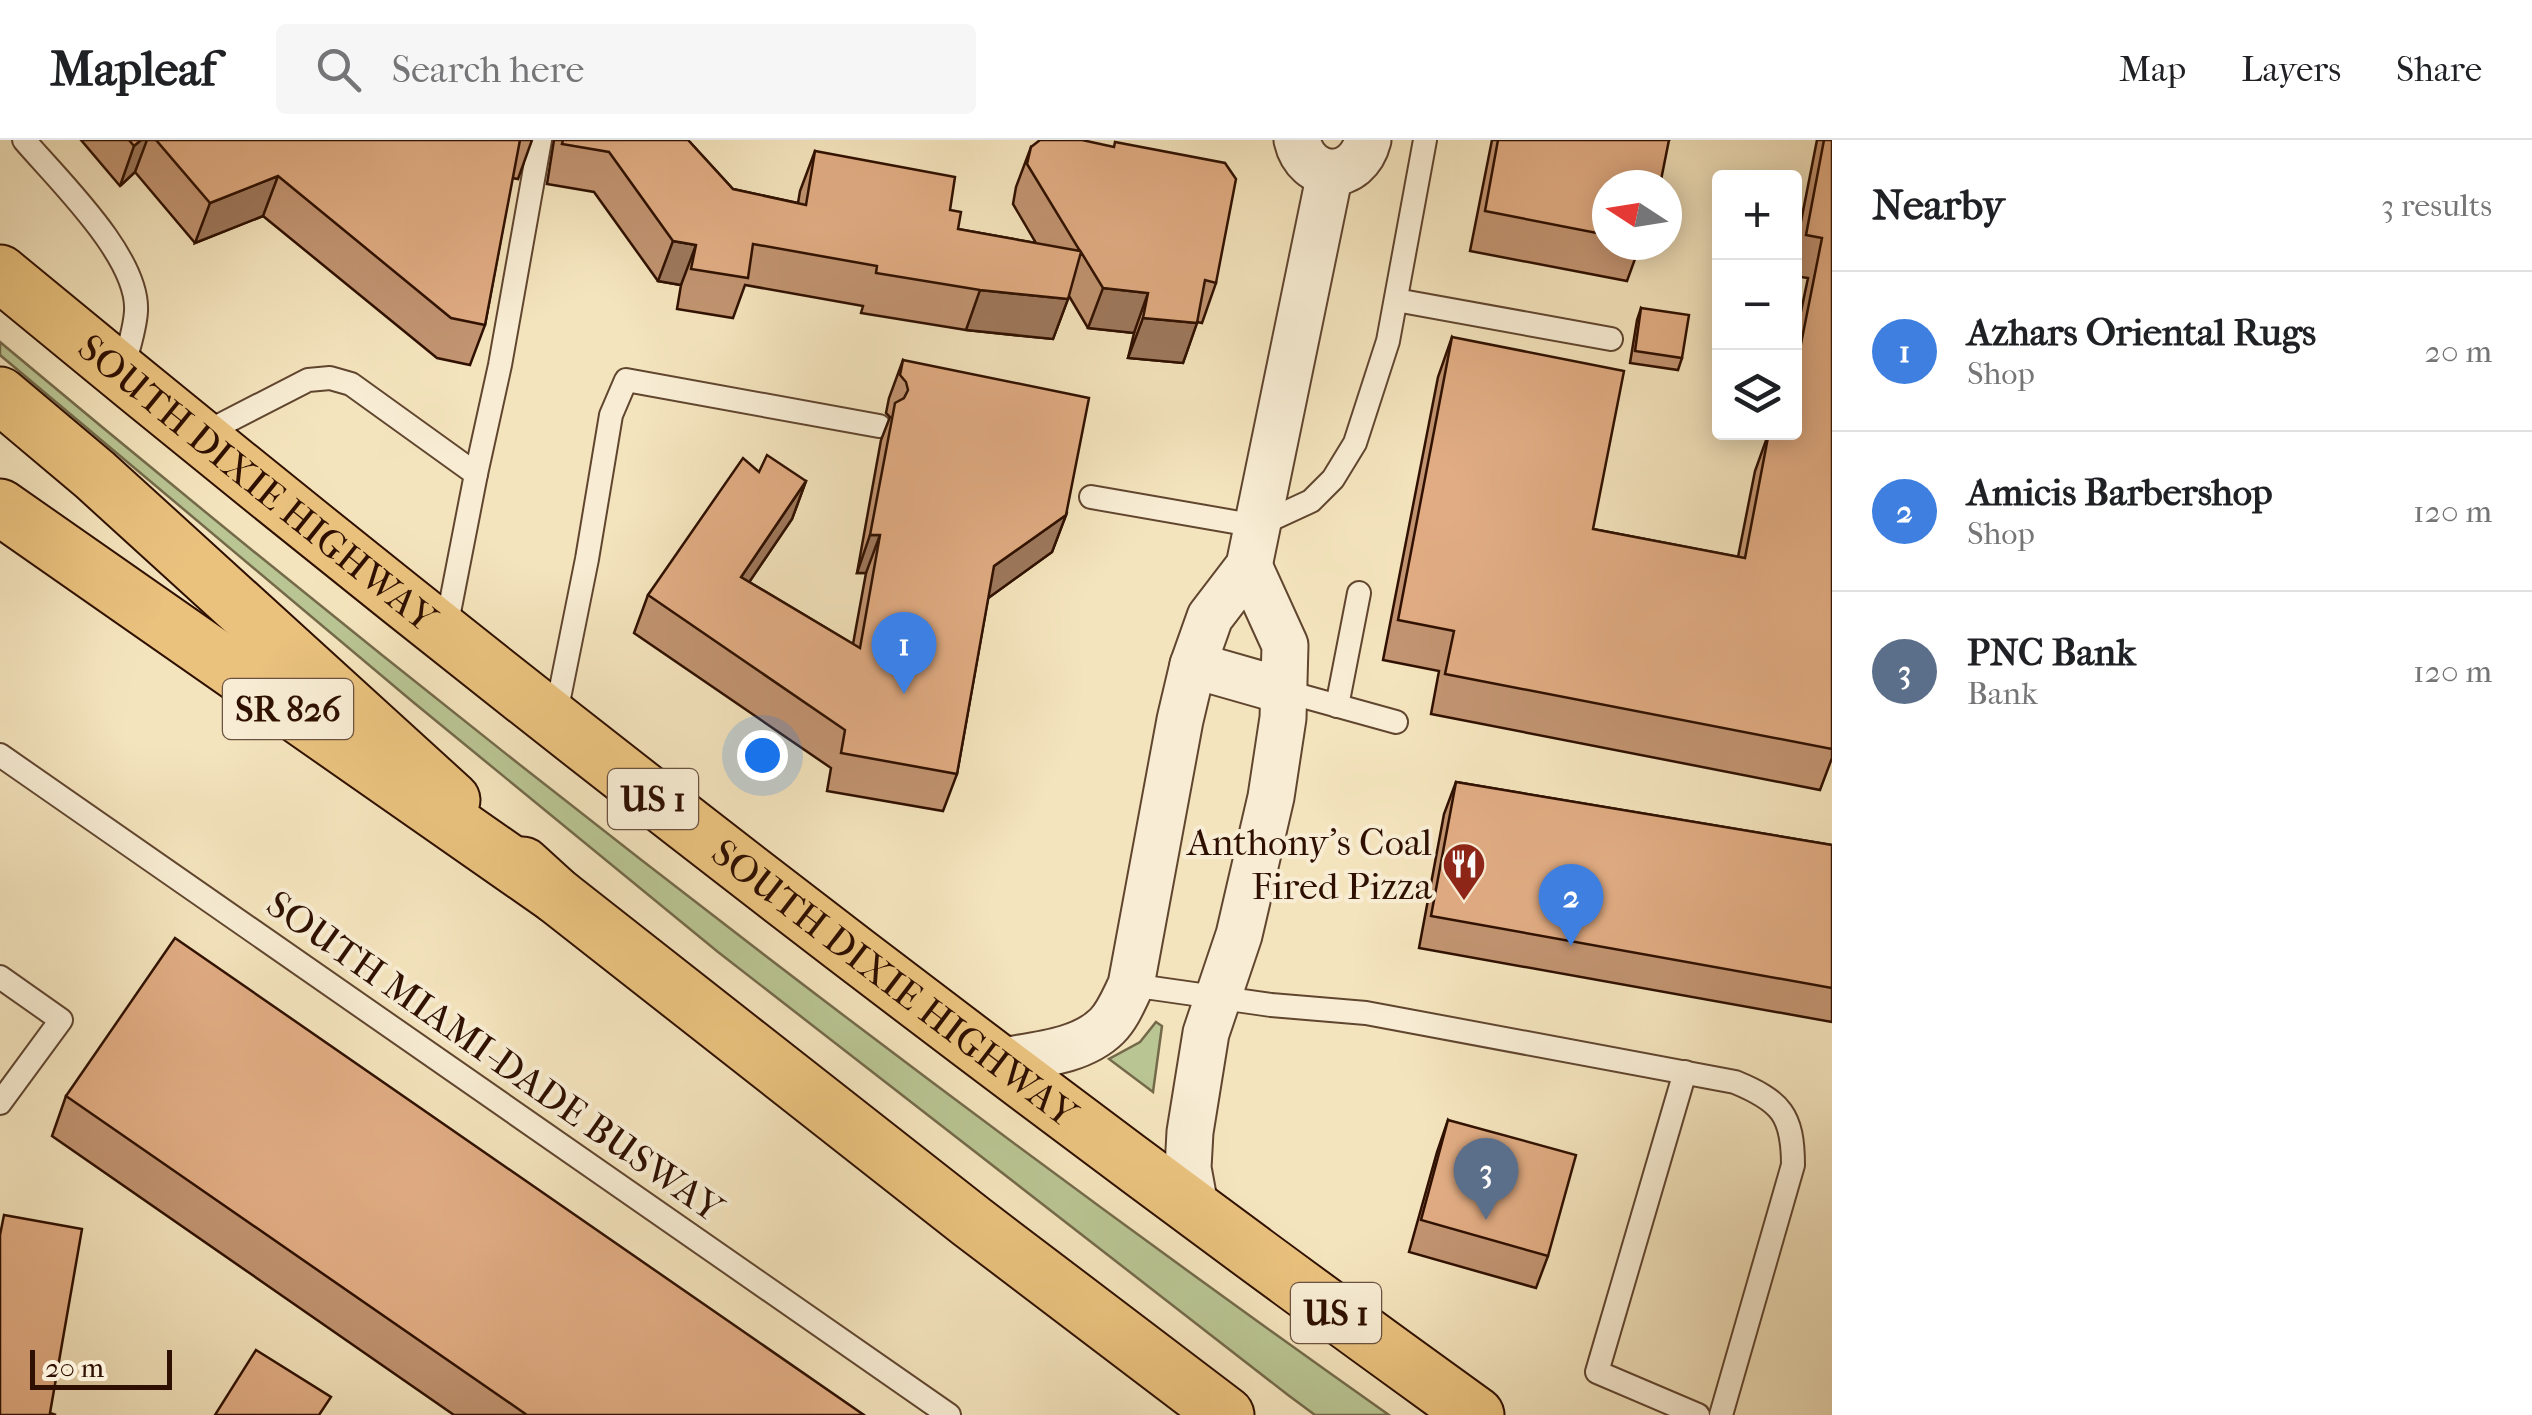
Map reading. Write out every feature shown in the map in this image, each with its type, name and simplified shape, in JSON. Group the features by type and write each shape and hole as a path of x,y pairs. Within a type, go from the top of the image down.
{"highway":[{"name":"SOUTH DIXIE HIGHWAY","path":"0,272 554,722 997,1062 1476,1415"},
{"path":"0,395 94,475 558,896 972,1222 1226,1415"},
{"name":"SR 826","path":"0,508 558,896"}],"street":[{"path":"1296,140 1302,157 1313,167 1330,173 1354,166 1363,156 1368,140"},
{"path":"997,1062 1074,1046 1093,1036 1116,1015 1131,985 1193,666 1210,617 1253,546 1330,173"},
{"path":"1196,1210 1188,1168 1190,1132 1206,1034 1239,935 1281,745 1285,644 1253,546"},
{"path":"1193,666 1284,691"}],"lane":[{"path":"24,140 108,238 128,274 136,309 122,372"},
{"path":"445,636 540,140"},
{"path":"1091,497 1253,546 1312,501 1333,479 1355,442 1372,394 1396,300 1426,140"},
{"path":"1396,300 1611,339"},
{"path":"198,436 308,380 330,378 351,384 476,474"},
{"path":"554,722 611,414 626,380 879,426"},
{"path":"1337,706 1358,592"},
{"path":"1284,691 1396,722"},
{"name":"SOUTH MIAMI-DADE BUSWAY","path":"0,755 948,1415"},
{"path":"0,977 61,1020 0,1103"},
{"path":"1131,985 1366,1013 1736,1082 1764,1094 1782,1109 1793,1136 1792,1165 1722,1415"},
{"path":"1685,1072 1597,1372 1698,1415"}],"green space":[{"path":"0,342 339,620 684,893 1034,1158 1389,1415 1315,1415 1288,1395 718,952 0,355"},
{"path":"1156,1022 1162,1026 1153,1092 1109,1059 1140,1042"}],"building":[{"path":"156,140 520,140 485,325 451,318 278,176 210,203"},
{"path":"563,140 688,140 733,189 806,205 815,151 955,177 950,210 961,212 958,229 1080,251 1027,164 1031,147 1040,140 1082,140 1114,147 1115,142 1225,163 1236,179 1216,283 1205,280 1197,323 1143,318 1148,293 1103,288 1081,252 1068,299 876,273 877,266 753,244 748,278 691,269 696,245 673,241 609,152 562,144"},
{"path":"1498,140 1669,140 1663,170 1592,170 1592,232 1485,211"},
{"path":"1824,140 1832,140 1832,749 1445,674 1454,631 1398,620 1452,337 1624,371 1593,529 1745,558 1767,440 1802,440 1802,339 1822,238 1806,235"},
{"path":"1641,308 1689,315 1682,358 1635,351"},
{"path":"903,360 1089,398 1066,515 994,566 957,774 841,753 845,730 648,595 743,458 759,472 767,455 806,481 741,577 860,648 880,535 870,535 895,403 908,390 900,375"},
{"path":"1456,782 1832,845 1832,988 1431,916"},
{"path":"175,938 864,1415 527,1415 66,1096"},
{"path":"1448,1120 1576,1155 1548,1256 1421,1220"},
{"path":"4,1215 82,1229 50,1413 56,1415 0,1415 0,1235"},
{"path":"256,1350 331,1397 319,1415 215,1415"}],"place":[{"name":"Azhars Oriental Rugs","path":"904,694"},
{"name":"Anthony's Coal Fired Pizza","path":"1464,902"},
{"name":"Amicis Barbershop","path":"1571,946"},
{"name":"PNC Bank","path":"1486,1220"}]}
